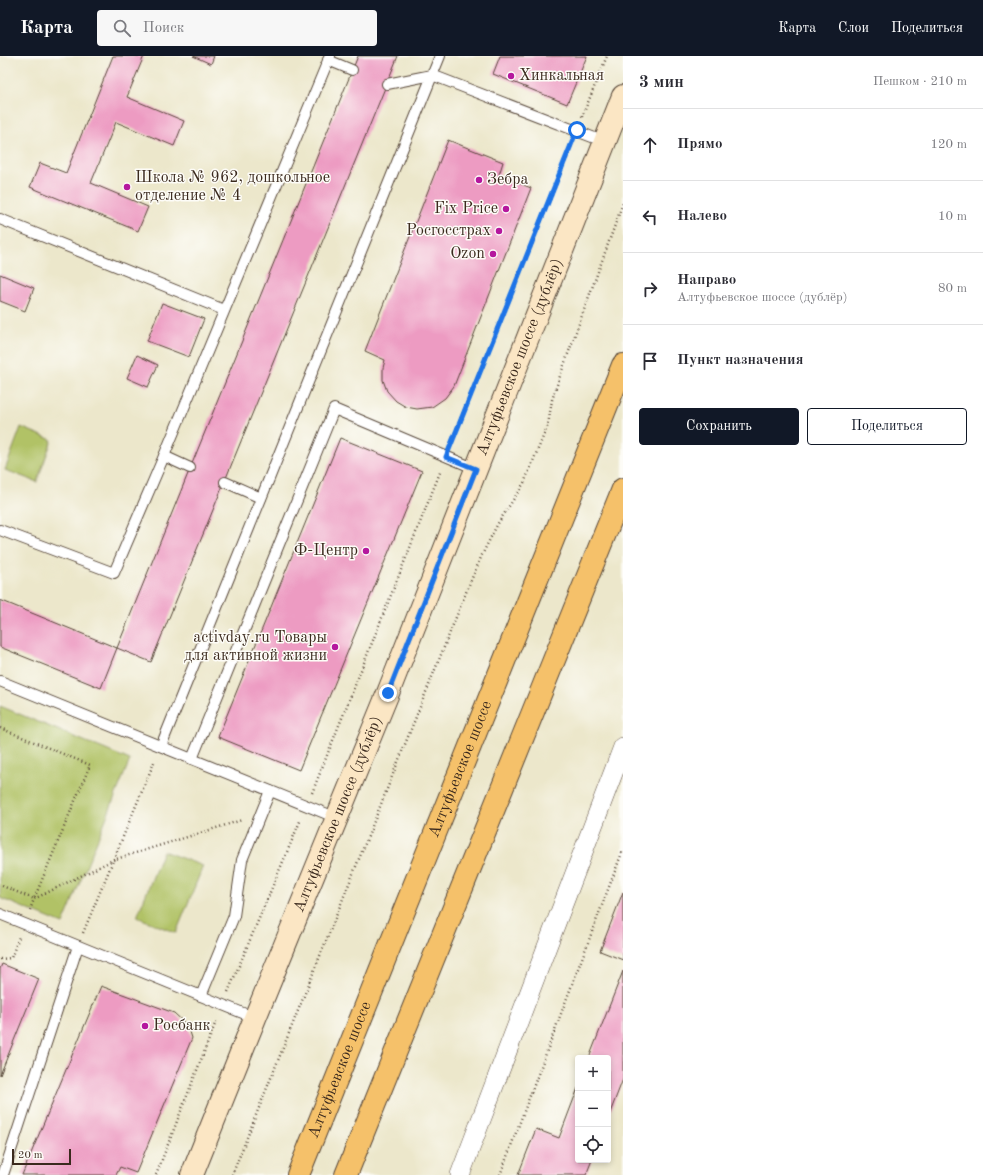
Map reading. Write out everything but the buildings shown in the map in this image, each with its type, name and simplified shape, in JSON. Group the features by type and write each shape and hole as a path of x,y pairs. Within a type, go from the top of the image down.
{"main road":[{"name":"Алтуфьевское шоссе (дублёр)","path":"192,1175 254,1018 388,693 623,96"},
{"name":"Алтуфьевское шоссе","path":"298,1175 623,364"},
{"path":"346,1175 623,489"}],"street":[{"path":"460,1175 623,747"}],"lane":[{"path":"161,746 440,56"},
{"path":"0,530 114,573 329,58 352,70"},
{"path":"387,84 432,75 605,142"},
{"path":"0,219 224,310"},
{"path":"192,759 334,409 476,469"},
{"path":"164,456 190,468"},
{"path":"224,482 261,498"},
{"path":"0,681 337,818"},
{"path":"201,996 234,916 242,860 270,791"},
{"path":"0,914 254,1018"},
{"path":"3,1175 78,946"}],"path":[{"path":"306,806 607,56"},
{"path":"232,1175 477,567 497,525 524,483 538,450 548,425 552,400 560,376 623,203"},
{"path":"0,728 90,766 11,958 0,959"},
{"path":"78,946 161,746"},
{"path":"0,885 34,899 113,860 260,814"},
{"path":"500,1175 623,850"}],"green space":[{"path":"21,427 52,440 37,482 5,470"},
{"path":"0,706 130,760 63,924 0,898"},
{"path":"163,851 203,866 176,933 137,917"}],"place":[{"name":"Хинкальная","path":"511,76"},
{"name":"Зебра","path":"479,180"},
{"name":"Школа № 962, дошкольное отделение № 4","path":"127,187"},
{"name":"Fix Price","path":"506,209"},
{"name":"Росгосстрах","path":"499,231"},
{"name":"Ozon","path":"493,254"},
{"name":"Ф-Центр","path":"366,551"},
{"name":"activday.ru Товары для активной жизни","path":"335,647"},
{"name":"Росбанк","path":"145,1026"}],"route":[{"path":"388,693 476,469 446,457 577,130"}]}
